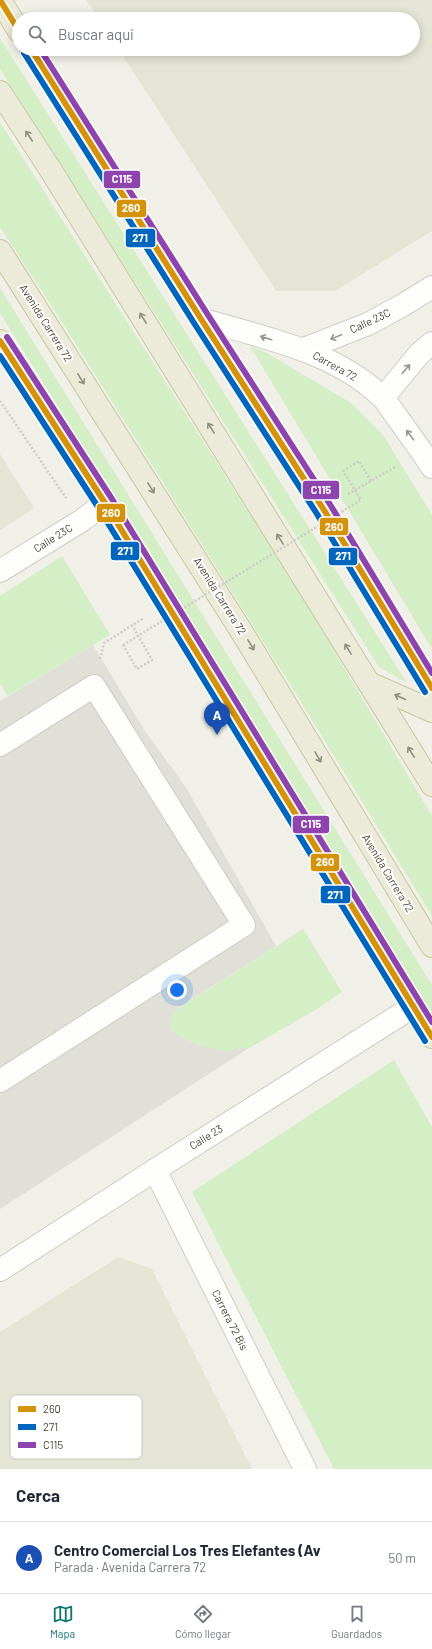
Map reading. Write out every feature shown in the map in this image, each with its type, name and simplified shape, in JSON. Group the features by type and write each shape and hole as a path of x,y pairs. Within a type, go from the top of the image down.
{"highway":[{"path":"0,0 12,19"},
{"path":"35,56 201,319 324,510 432,688"},
{"path":"0,92 50,169 432,785"},
{"name":"Avenida Carrera 72","path":"0,251 245,637 432,946"},
{"path":"0,341 105,503 432,1037"},
{"path":"369,683 432,711"}],"street":[{"name":"Calle 23C","path":"304,349 368,324 403,305 432,286"},
{"name":"Carrera 72","path":"201,319 304,349 345,370 383,398 427,459"},
{"path":"383,398 419,354 432,343"},
{"name":"Calle 23C","path":"0,572 81,521 105,503"},
{"path":"0,1081 244,925 94,686 1,743"},
{"name":"Calle 23","path":"0,1270 414,1006"},
{"name":"Carrera 72 Bis","path":"155,1170 305,1469"}],"path":[{"path":"0,401 81,521"},
{"path":"324,510 332,501 372,481 427,459"},
{"path":"104,643 132,626 136,632 140,639 152,660 137,669 123,645 136,637 143,633 361,500 343,471 359,461 372,481"}],"shaded area":[{"path":"86,0 432,0 432,231 335,291 276,291 123,56 420,56 420,12 94,12"},
{"path":"0,454 34,508 0,530"},
{"path":"93,645 145,731 187,789 276,946 178,1008 172,1018 170,1027 175,1034 198,1045 224,1051 249,1048 0,1209 0,701"},
{"path":"118,1257 152,1269 252,1469 0,1469 0,1332"}],"green space":[{"path":"0,38 407,683 379,667 0,69"},
{"path":"0,122 301,595 432,816 432,916 293,689 60,319 0,227"},
{"path":"0,288 432,985 432,1013 0,313"},
{"path":"250,346 267,353 351,403 383,435 432,515 432,649"},
{"path":"62,556 110,635 7,696 0,683 0,596"},
{"path":"303,929 342,992 317,1009 249,1048 224,1051 198,1045 175,1034 170,1027 173,1015 180,1007"},
{"path":"394,1060 432,1127 432,1469 334,1469 192,1192"}],"transit line":[{"name":"260","path":"0,0 12,20"},
{"name":"271","path":"26,56 194,323 317,514 425,692"},
{"name":"260","path":"35,56 201,319 324,510 432,688"},
{"name":"C115","path":"44,56 331,506 432,673"},
{"name":"C115","path":"7,337 112,499 432,1022"},
{"name":"260","path":"0,341 105,503 432,1037"},
{"name":"271","path":"0,356 98,507 425,1041"}],"place":[{"name":"Centro Comercial Los Tres Elefantes (Av","path":"217,735"}]}
